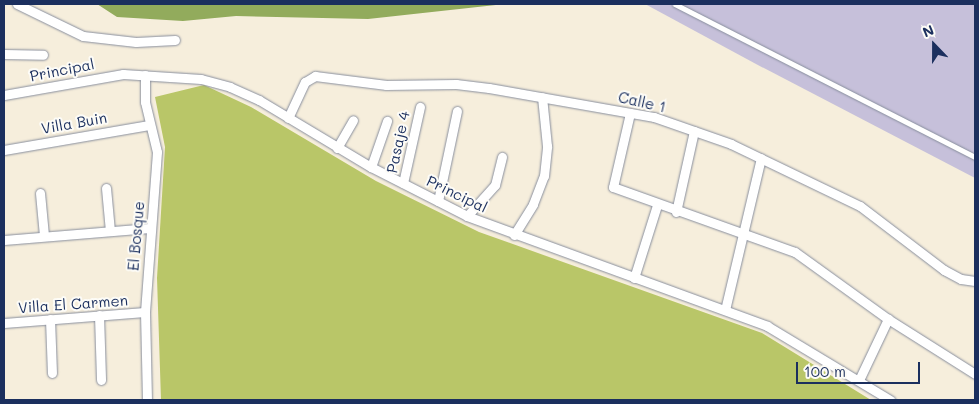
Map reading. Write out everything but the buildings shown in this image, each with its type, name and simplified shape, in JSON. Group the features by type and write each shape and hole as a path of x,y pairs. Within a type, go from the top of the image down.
{"street":[{"path":"17,4 84,36 127,42 175,40"},
{"path":"4,54 43,55"},
{"name":"Principal","path":"4,95 101,76 145,75 216,82 259,100 371,167 467,216 514,235 767,326 860,380 890,400"},
{"name":"El Bosque","path":"145,75 149,125 157,152 145,312 147,400"},
{"name":"Calle 1","path":"288,118 305,82 315,76 386,85 456,84 542,96 630,113 694,131 761,158 860,206 944,270 961,279 975,281"},
{"path":"514,235 533,204 544,176 547,146 542,96"},
{"name":"Pasaje 4","path":"403,183 420,107"},
{"path":"438,201 457,111"},
{"path":"630,113 613,187 806,259 888,319 975,374"},
{"path":"337,148 353,120"},
{"path":"371,167 387,121"},
{"name":"Villa Buin","path":"4,150 149,125"},
{"path":"676,212 694,131"},
{"path":"467,216 495,185 502,156"},
{"path":"725,310 761,158"},
{"path":"106,188 110,231"},
{"path":"40,193 44,235"},
{"path":"634,278 657,205"},
{"path":"4,240 44,235 150,228"},
{"name":"Villa El Carmen","path":"4,323 145,312"},
{"path":"99,315 101,380"},
{"path":"50,319 52,373"},
{"path":"860,380 888,319"}],"lane":[{"path":"675,4 975,157"}],"shaded area":[{"path":"645,4 975,4 975,178 756,64"}],"green space":[{"path":"97,4 505,4 368,19 236,16 183,21 117,17"},
{"path":"204,85 251,107 376,181 479,232 762,333 871,400 161,400 157,278 165,147 155,97"}]}
